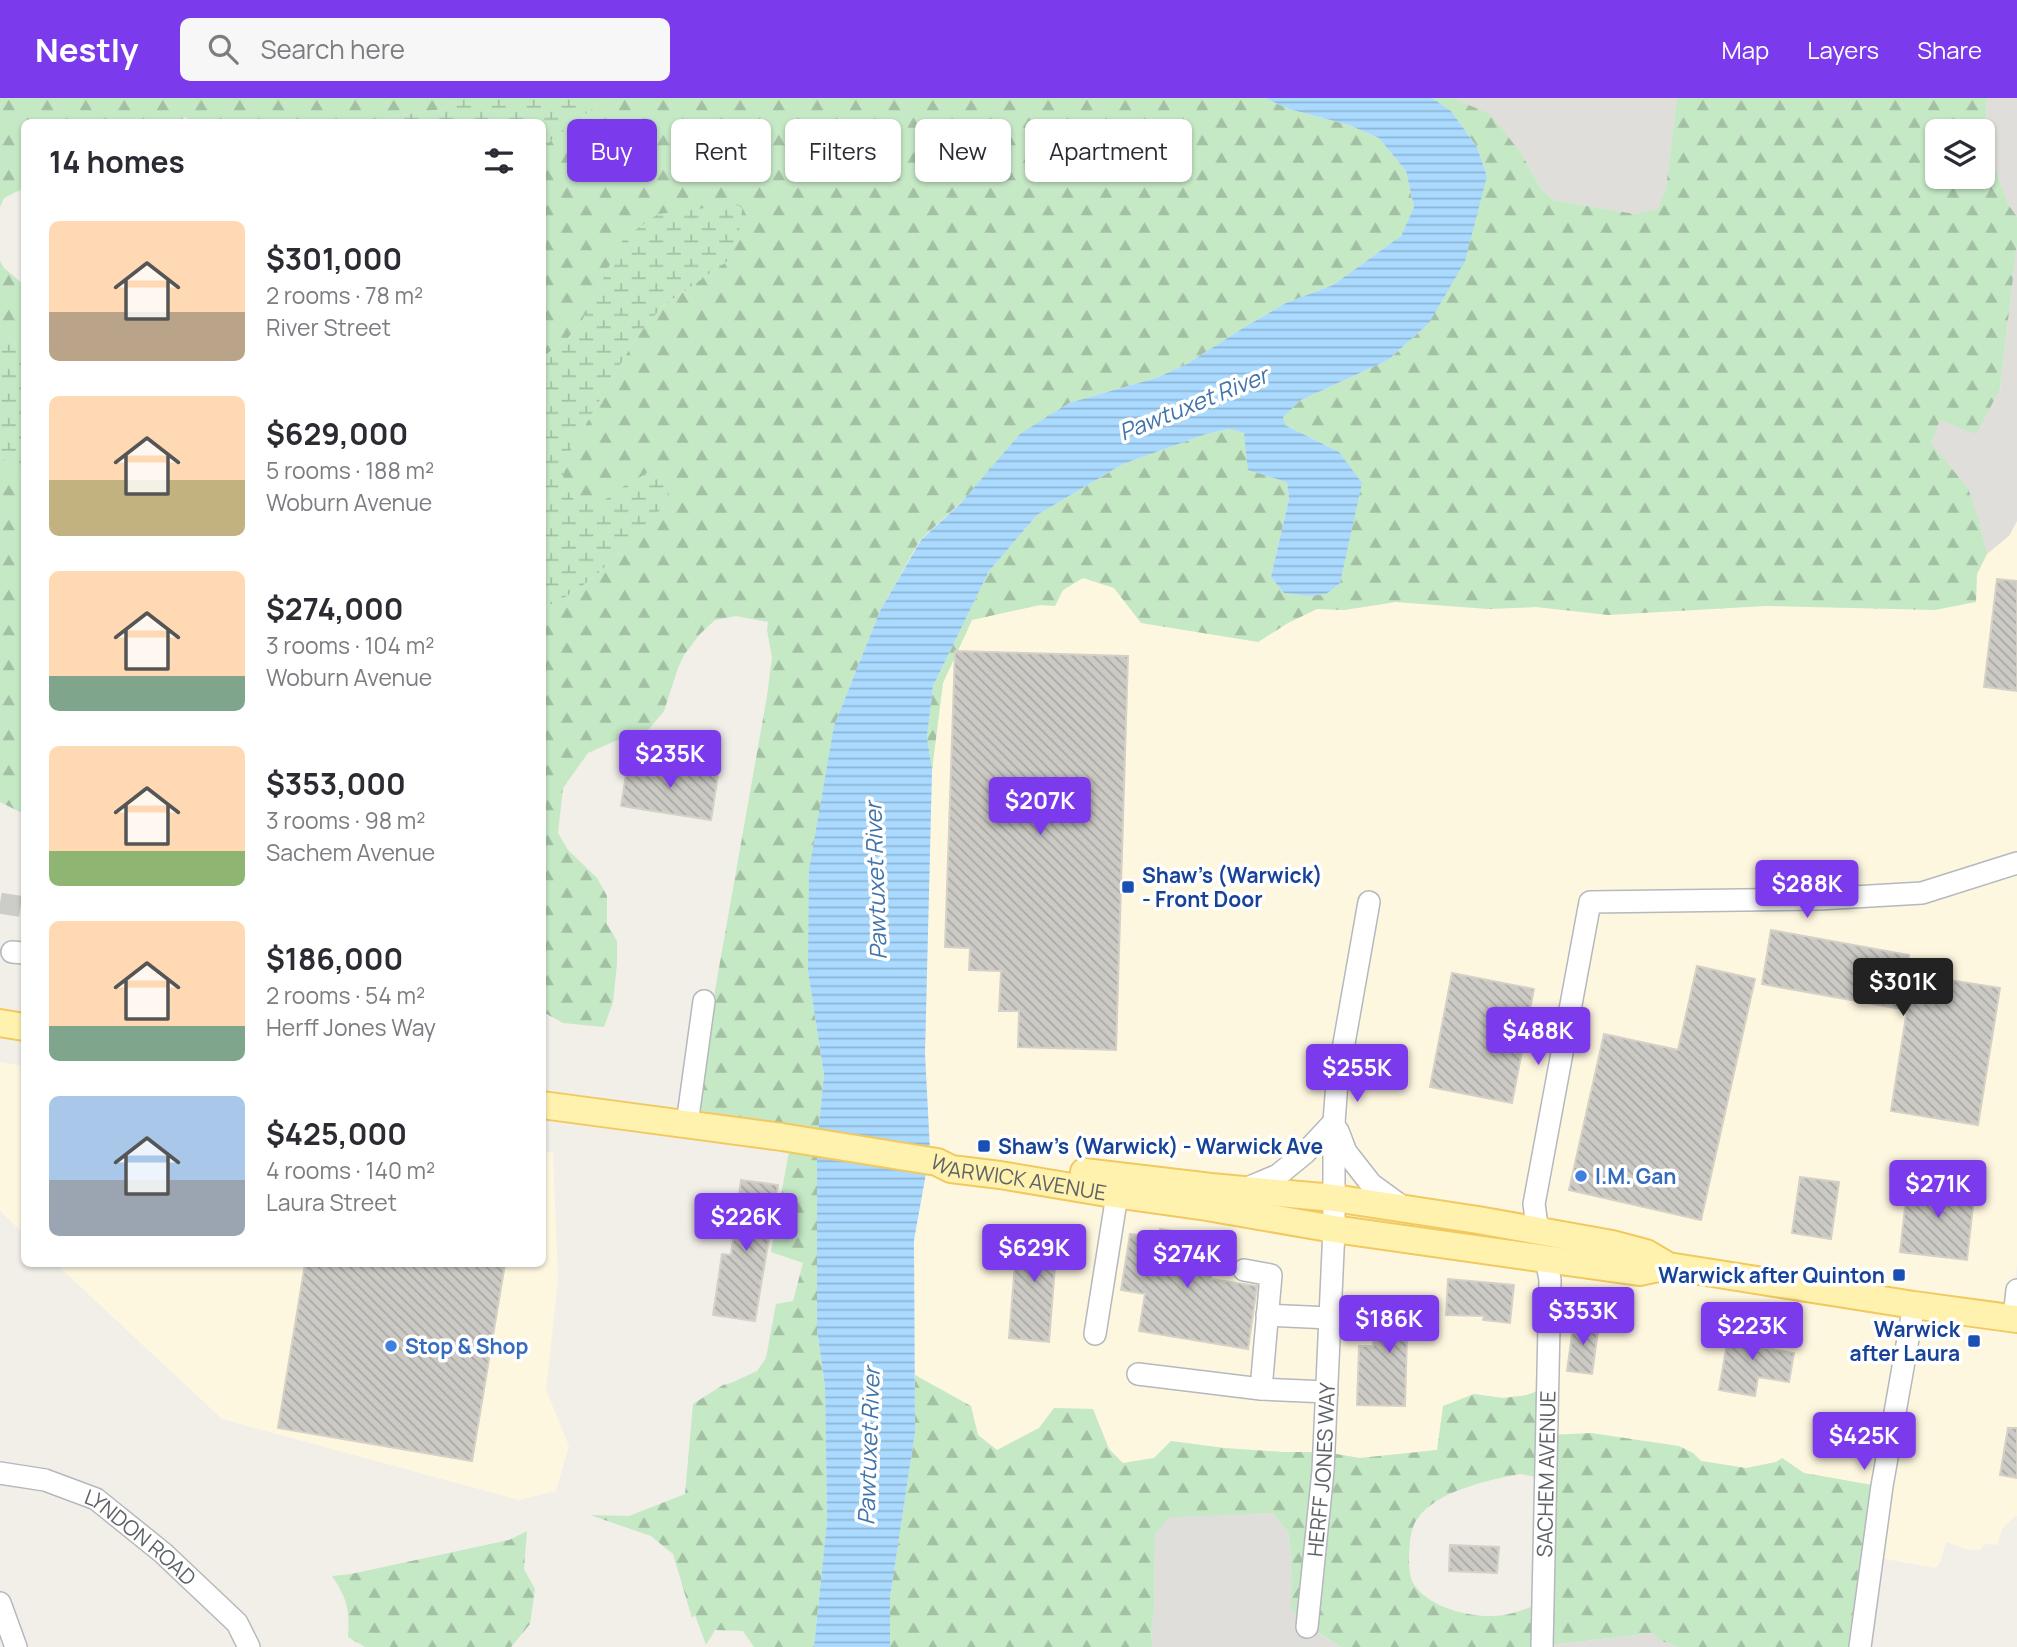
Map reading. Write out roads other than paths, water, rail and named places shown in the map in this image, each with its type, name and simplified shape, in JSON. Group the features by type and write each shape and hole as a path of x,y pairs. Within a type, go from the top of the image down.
{"main road":[{"path":"0,1023 21,1026"},
{"path":"546,1106 795,1139 934,1161"},
{"name":"WARWICK AVENUE","path":"934,1161 952,1156 1334,1198 1612,1244 1646,1253 1668,1266"},
{"name":"WARWICK AVENUE","path":"934,1161 951,1169 1334,1229 1639,1272 1668,1266 1914,1305 2016,1318"}],"street":[{"path":"1538,1232 1534,1204 1590,902 1819,899 1922,893 2017,863"},
{"name":"HERFF JONES WAY","path":"1307,1627 1323,1471 1334,1229 1334,1122 1338,1083 1369,902"},
{"path":"687,1124 704,1001"},
{"path":"1243,1190 1278,1175 1305,1153 1334,1122 1346,1152 1371,1184 1405,1209"},
{"path":"1095,1334 1117,1195"},
{"name":"SACHEM AVENUE","path":"1542,1647 1550,1280 1546,1258"},
{"path":"1244,1270 1271,1275 1261,1389"},
{"path":"2016,1318 2017,1290"},
{"path":"1860,1647 1882,1486 1914,1305"},
{"path":"1267,1315 1330,1318"},
{"path":"1138,1374 1261,1389 1326,1392"},
{"name":"LYNDON ROAD","path":"0,1473 45,1480 96,1499 163,1553 237,1623 249,1647"},
{"path":"0,1603 16,1647"}],"water":[{"name":"Pawtuxet River","path":"1265,98 1432,98 1451,111 1477,147 1487,176 1465,261 1429,323 1388,360 1301,400 1283,417 1285,425 1339,452 1362,483 1340,583 1326,594 1309,596 1284,593 1271,577 1289,499 1287,482 1248,470 1244,433 1230,429 1206,434 1123,464 1037,515 989,571 933,686 927,737 932,770 925,1054 930,1151 914,1240 915,1432 890,1598 890,1647 814,1647 827,1521 825,1386 817,1330 817,1143 824,1075 808,971 809,870 834,726 880,611 921,540 960,504 1020,434 1069,403 1156,378 1187,364 1286,303 1333,285 1401,236 1414,207 1406,171 1379,138 1349,125 1289,109"}],"tunnel":[{"path":"0,903 21,906"}],"place":[{"name":"Shaw's (Warwick) - Front Door","path":"1128,887"},
{"name":"Shaw's (Warwick) - Warwick Ave","path":"984,1146"},
{"name":"I.M. Gan","path":"1581,1176"},
{"name":"Warwick after Quinton","path":"1899,1275"},
{"name":"Warwick after Laura","path":"1974,1341"},
{"name":"Stop & Shop","path":"391,1346"}]}
